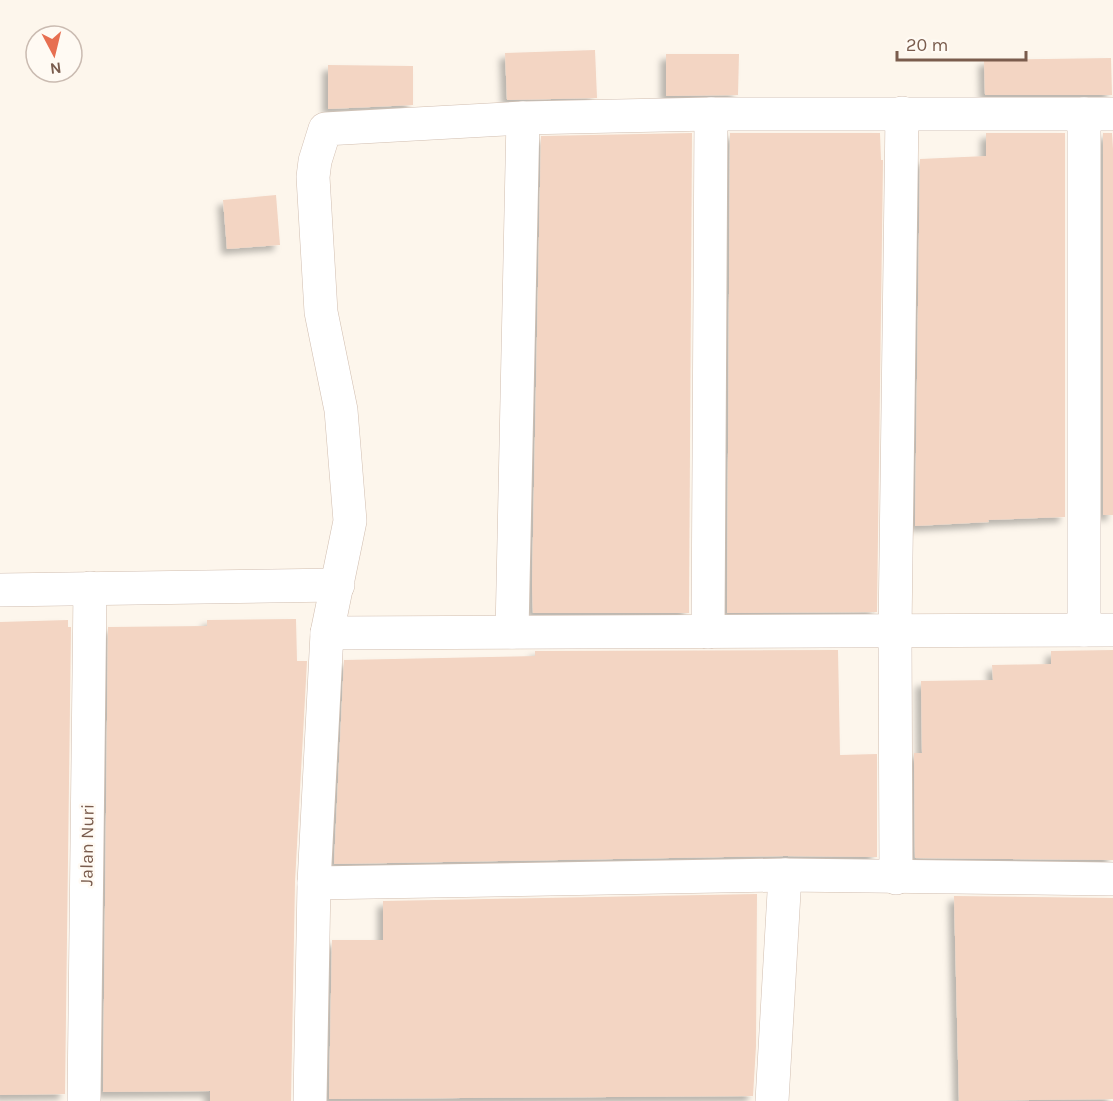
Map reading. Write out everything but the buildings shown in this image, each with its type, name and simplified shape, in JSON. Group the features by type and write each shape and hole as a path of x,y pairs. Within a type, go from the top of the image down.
{"street":[{"path":"896,878 895,631 902,113"},
{"path":"708,632 711,114"},
{"path":"310,1101 314,883 327,633 350,521 341,410 321,312 313,177 315,161 325,129 523,118 711,114 1098,114 1098,630 327,633"},
{"path":"512,632 523,118"},
{"path":"0,590 338,585"},
{"name":"Jalan Nuri","path":"84,1101 90,588"},
{"path":"314,883 785,875 1113,879"},
{"path":"772,1101 785,875"}]}
